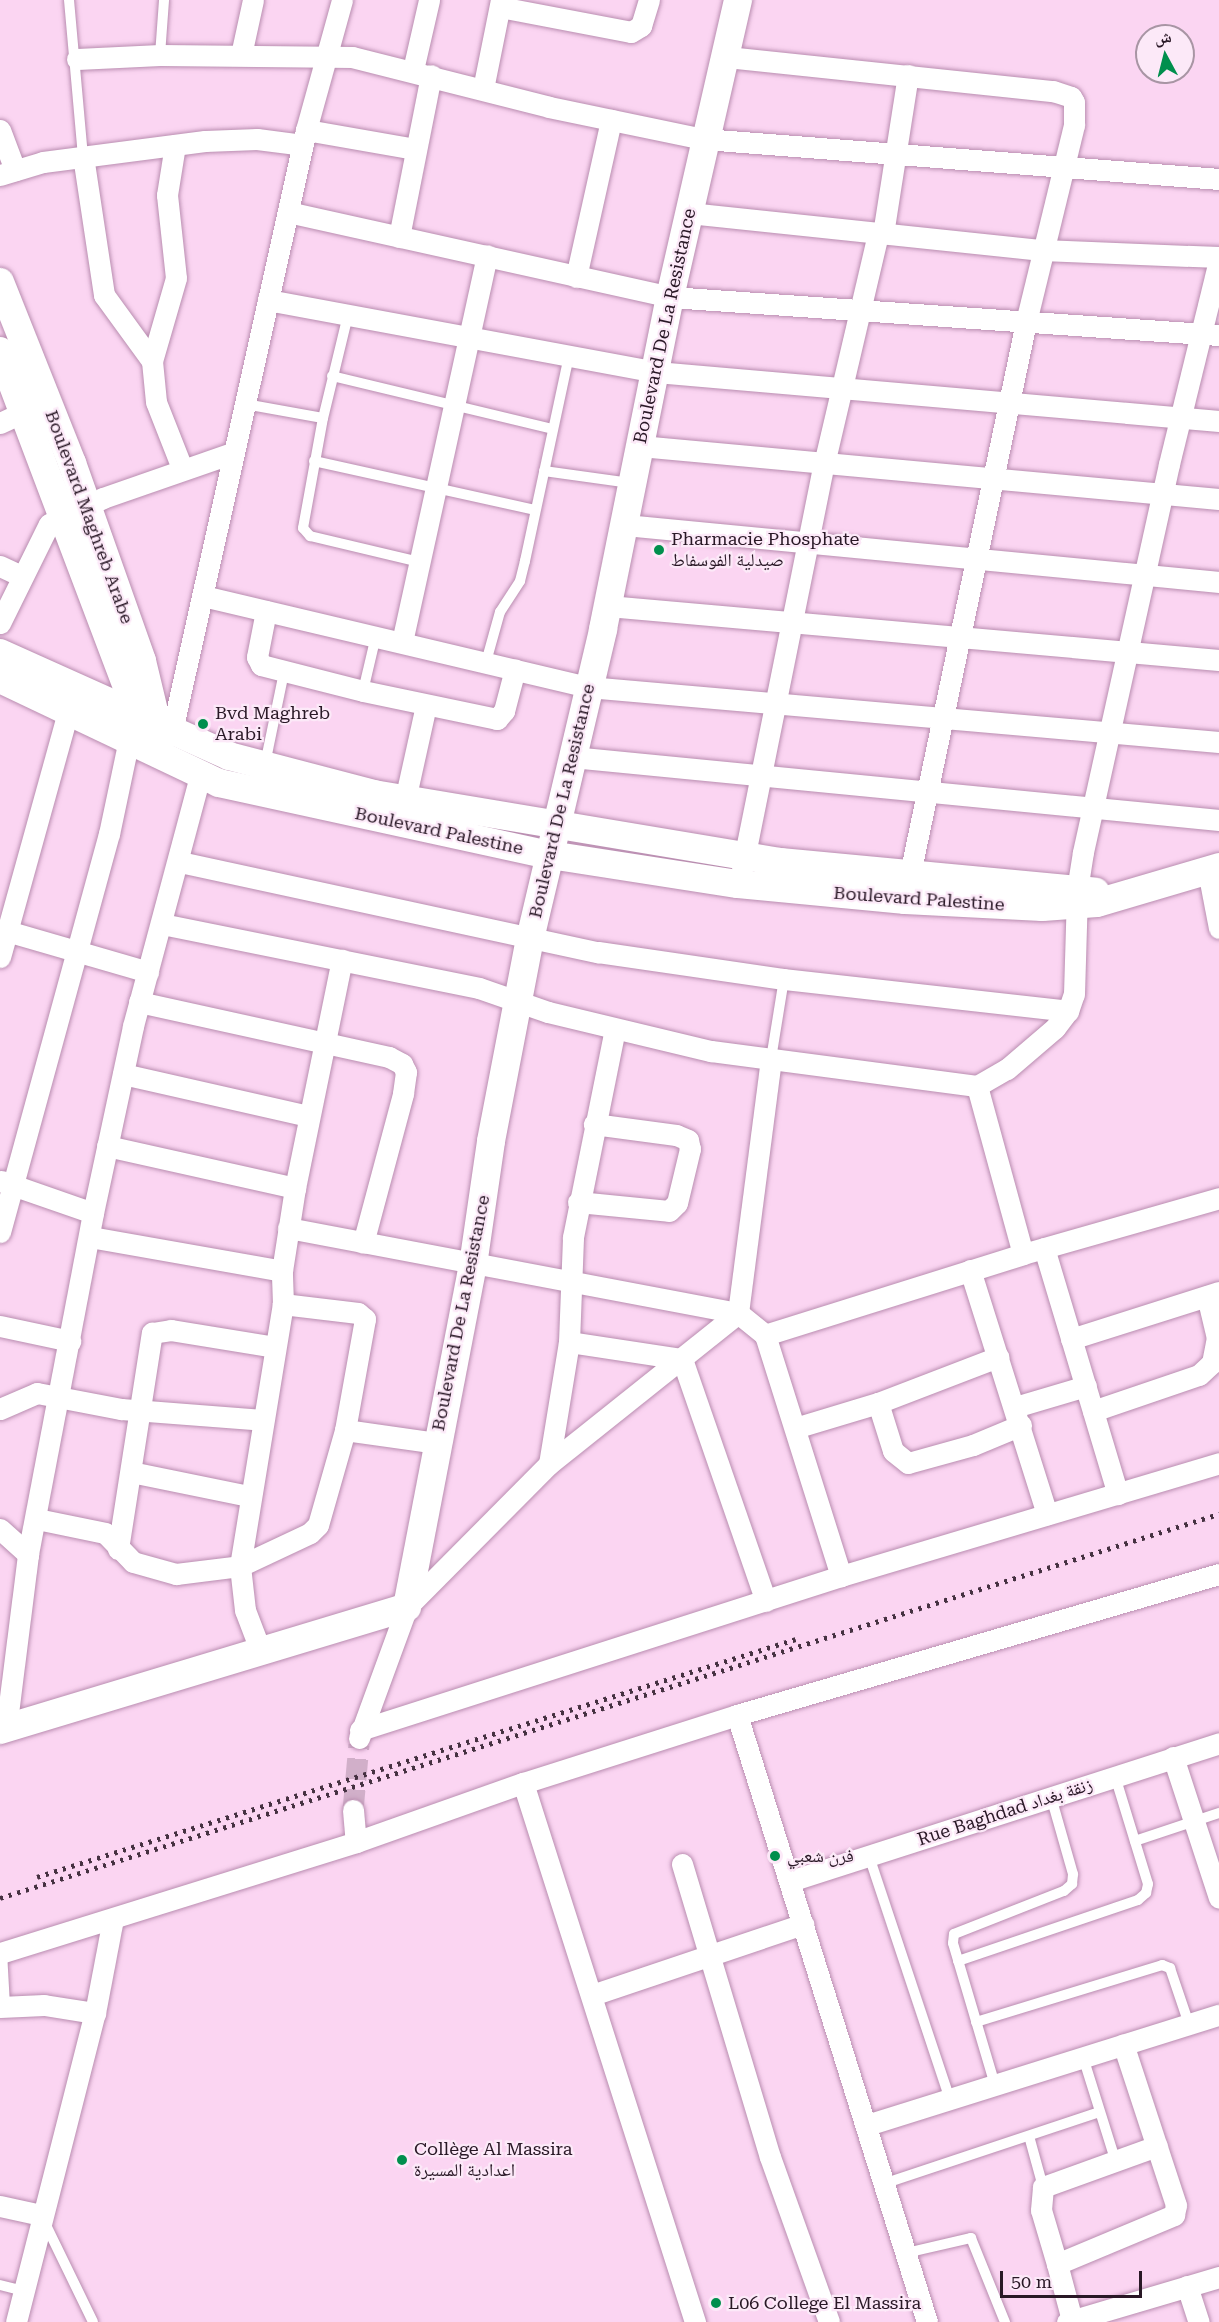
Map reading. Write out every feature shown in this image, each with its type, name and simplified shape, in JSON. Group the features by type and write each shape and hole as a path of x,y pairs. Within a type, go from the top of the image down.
{"street":[{"path":"241,55 253,0"},
{"path":"0,1232 6,1183 111,825 151,736 203,596 232,453 304,137 342,0"},
{"path":"399,237 415,149 429,0"},
{"path":"483,89 501,4 631,32 641,26 649,0"},
{"name":"Boulevard De La Resistance","path":"407,1607 436,1443 473,1265 517,1001 608,606 704,138 727,57 738,0"},
{"path":"77,59 160,55 326,56 422,73 611,120 704,138 896,151 1219,179"},
{"path":"727,57 1053,91 1071,97 1076,117 1026,322 995,479 958,636 907,887"},
{"path":"742,870 794,623 824,464 881,234 908,75"},
{"path":"576,277 611,120"},
{"path":"0,130 8,173 83,156 235,139 304,137 415,149"},
{"path":"175,145 167,195 176,278 152,361 156,402 182,468"},
{"path":"83,156 104,295 152,361"},
{"path":"288,212 670,297 1211,334"},
{"path":"162,924 470,986 615,1029 711,1051 977,1086 1007,1069 1055,1028 1068,1011 1077,976 1077,898 1094,809 1163,496 1183,416 1211,334 1219,259 1042,250 689,213"},
{"path":"402,642 471,337 487,255"},
{"name":"Boulevard Maghreb Arabe","path":"0,282 6,319 75,509 142,661 151,736"},
{"path":"268,300 656,372 1183,416 1219,421"},
{"name":"Boulevard Maghreb Arabe","path":"0,351 12,417 75,509"},
{"path":"640,446 1163,496 1219,499"},
{"path":"0,623 43,532 75,509 182,468 232,453"},
{"path":"625,525 808,545 1219,582"},
{"path":"0,566 21,576"},
{"path":"203,596 588,687 1110,730 1219,742"},
{"path":"608,606 1128,650 1219,660"},
{"path":"266,611 257,662 284,672 363,691 497,719 504,711 515,669"},
{"name":"Boulevard Palestine","path":"0,653 151,736 200,776 550,855 742,870 907,887 1077,898 1115,896 1213,869"},
{"name":"Boulevard Palestine","path":"0,679 69,709 151,736 264,768 405,800 558,826 742,870"},
{"path":"405,800 426,705"},
{"path":"0,957 69,709"},
{"path":"572,757 1219,820"},
{"path":"200,776 180,862 139,1002 93,1213 57,1399 37,1519 28,1554 3,1730 407,1607"},
{"path":"180,862 530,939 784,979 1068,1011"},
{"path":"1213,869 1219,928"},
{"path":"7,931 148,972"},
{"path":"261,1652 245,1610 240,1566 249,1496 283,1304 282,1271 288,1228 308,1116 342,960"},
{"path":"139,1002 388,1057 402,1064 406,1072 363,1243"},
{"path":"1040,1007 1055,1028"},
{"path":"549,1464 569,1342 569,1281 578,1202 615,1029"},
{"path":"771,1059 738,1313 549,1464 407,1607 359,1737 841,1576 1219,1463"},
{"path":"123,1074 308,1116"},
{"path":"977,1086 1023,1254"},
{"path":"578,1202 669,1211 677,1203 690,1149 688,1140 676,1135 594,1124"},
{"path":"107,1146 295,1188"},
{"path":"6,1183 93,1213"},
{"path":"765,1335 1023,1254 1219,1198"},
{"path":"288,1228 473,1265 738,1313 765,1335 841,1576"},
{"path":"90,1237 282,1271"},
{"path":"1044,1248 1118,1494"},
{"path":"970,1270 1018,1416 1047,1514"},
{"path":"1071,1339 1213,1294 1217,1338 1212,1364 1199,1375 1093,1411"},
{"path":"37,1519 105,1533 133,1562 158,1571 194,1573 240,1566 303,1539 318,1525 345,1430 365,1319 358,1312 283,1304"},
{"path":"0,1326 70,1341"},
{"path":"118,1548 141,1412 149,1340 158,1330 275,1347"},
{"path":"569,1342 682,1359"},
{"path":"795,1428 878,1403 998,1357"},
{"path":"682,1359 766,1601"},
{"path":"878,1403 893,1451 908,1463 974,1445 1018,1416 1086,1386"},
{"path":"0,1409 33,1393 141,1412 263,1420"},
{"path":"345,1430 436,1443"},
{"path":"132,1472 249,1496"},
{"path":"0,1528 28,1554"},
{"path":"1,1953 356,1842 523,1783 737,1715 1219,1574"},
{"path":"737,1715 886,2183 927,2322"},
{"name":"Rue Baghdad زنقة بغداد","path":"790,1881 1219,1743"},
{"path":"1173,1757 1215,1875 1219,1898"},
{"path":"523,1783 695,2322"},
{"path":"353,1810 356,1842"},
{"path":"682,1864 770,2157 829,2322"},
{"path":"16,2322 41,2215 94,2013 113,1918"},
{"path":"592,1995 711,1957 803,1924"},
{"path":"3,2007 44,2005 94,2013"},
{"path":"867,2125 1219,2015"},
{"path":"1057,2264 1174,2215 1176,2205 1123,2044"},
{"path":"1157,2146 1043,2187 1041,2210 1057,2264 1069,2321 1219,2277"},
{"path":"0,2206 41,2215"},
{"path":"1187,2286 1199,2322"}],"lane":[{"path":"69,0 77,59 83,156"},
{"path":"160,55 164,0"},
{"path":"348,315 322,418 302,521 306,533 419,562"},
{"path":"486,662 500,612 520,581 569,356"},
{"path":"333,376 455,408 553,429"},
{"path":"245,404 322,418"},
{"path":"314,461 435,491 535,510"},
{"path":"544,471 632,484"},
{"path":"363,691 376,636"},
{"path":"264,768 284,672"},
{"path":"771,1059 784,979"},
{"path":"958,1961 1138,1900 1148,1884 1115,1776"},
{"path":"995,2085 953,1943 958,1929 1064,1891 1072,1884 1073,1874 1051,1797"},
{"path":"1135,1841 1219,1813"},
{"path":"869,1856 950,2099"},
{"path":"1,1953 3,2007"},
{"path":"976,2022 1162,1965 1170,1968 1189,2024"},
{"path":"1083,2057 1116,2162"},
{"path":"886,2183 1100,2112"},
{"path":"1029,2136 1043,2187"},
{"path":"41,2215 93,2322"},
{"path":"906,2253 971,2238 1005,2322"},
{"path":"0,2285 24,2291"}],"tunnel":[{"path":"353,1810 359,1744"}],"railway":[{"path":"0,1898 1219,1514"},
{"path":"37,1877 796,1639"}],"place":[{"name":"Pharmacie Phosphate صيدلية الفوسفاط","path":"659,550"},
{"name":"Bvd Maghreb Arabi","path":"203,724"},
{"name":"فرن شعبي","path":"775,1856"},
{"name":"Collège Al Massira اعدادية المسيرة","path":"402,2160"},
{"name":"L06 College El Massira","path":"716,2303"}]}
